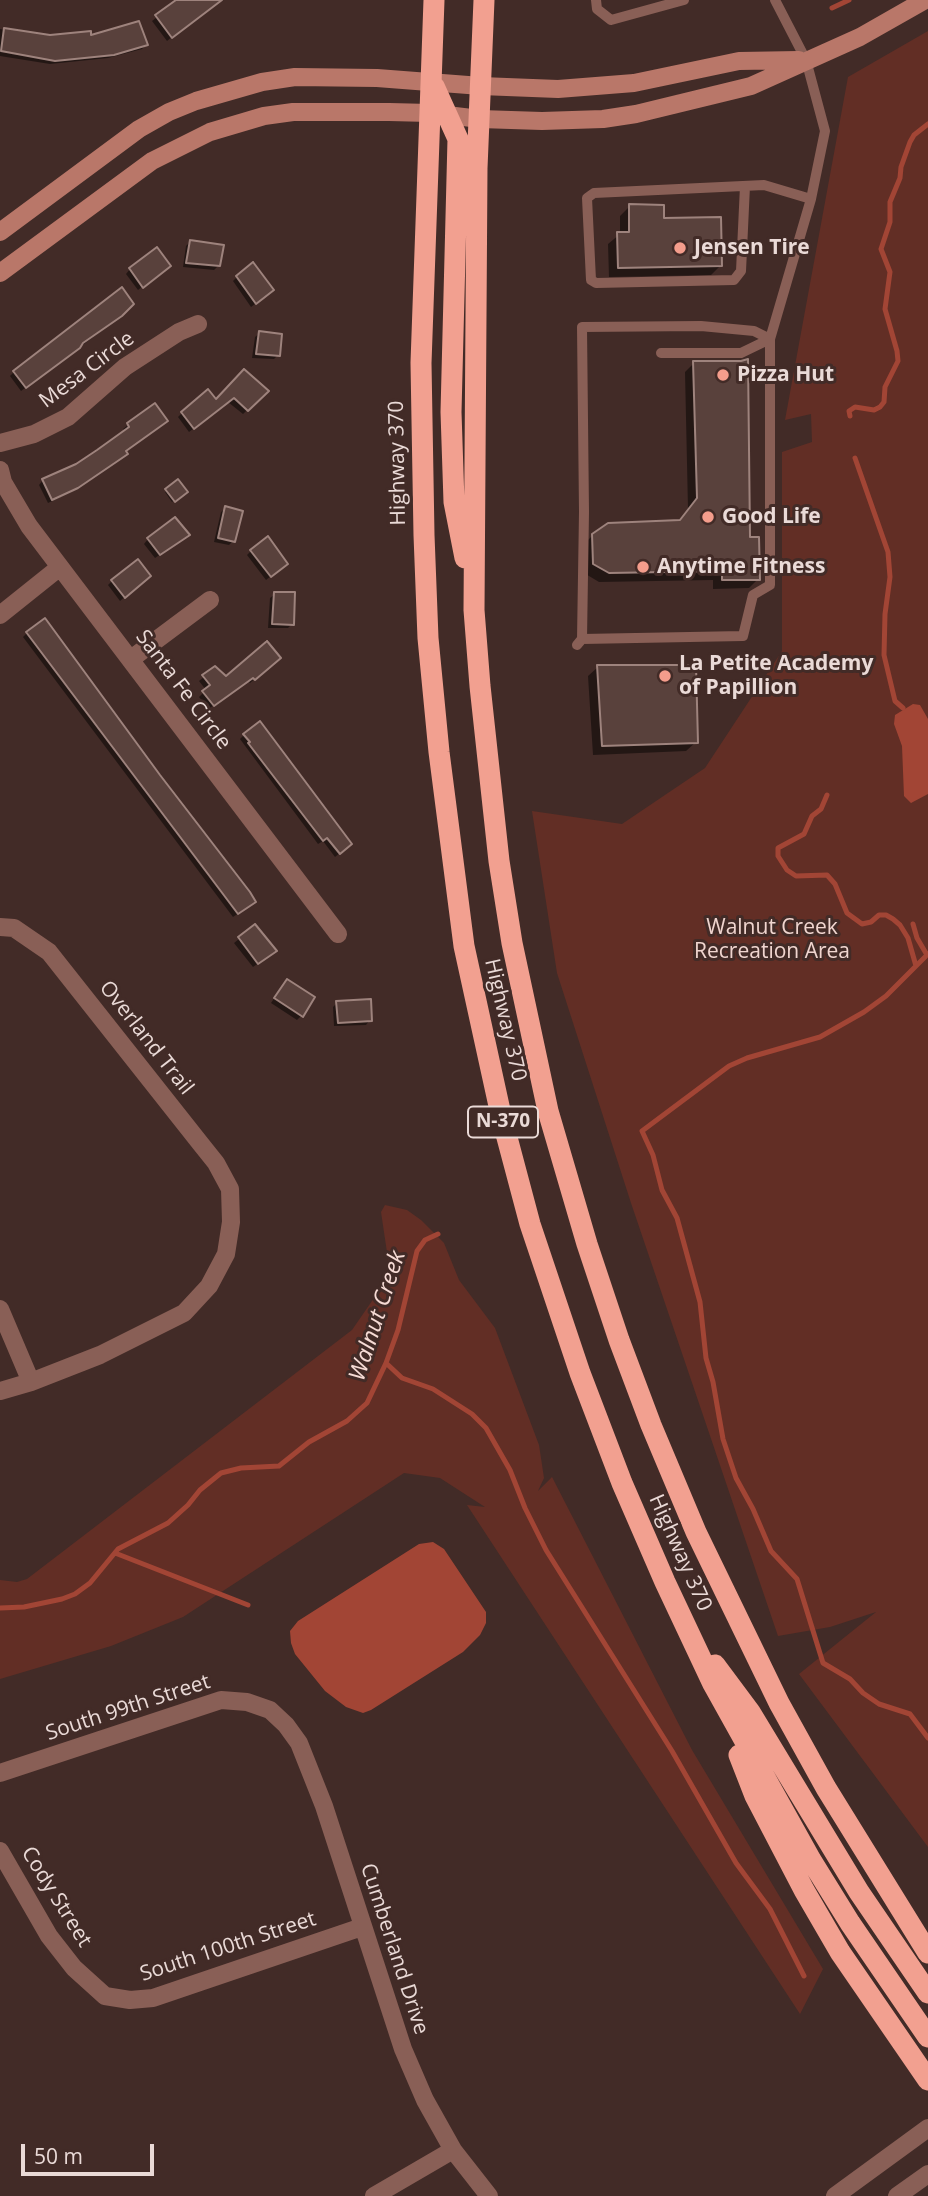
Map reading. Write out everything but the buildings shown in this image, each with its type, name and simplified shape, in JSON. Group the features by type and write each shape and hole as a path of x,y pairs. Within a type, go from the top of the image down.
{"highway":[{"path":"434,0 431,81 439,114 458,138 451,412 454,502 474,610"},
{"name":"Highway 370","path":"484,0 475,288 474,610 489,781 512,943 548,1111 587,1244 619,1340 650,1424 696,1532 743,1633 826,1788 928,1953"},
{"name":"Highway 370","path":"439,114 422,363 424,535 429,638 439,752 464,946 501,1115 530,1224 558,1310 622,1483 686,1627 713,1684 762,1774 850,1923 928,2037"},
{"path":"686,1627 750,1712 859,1892 928,1993"},
{"path":"713,1684 755,1796 804,1890 840,1952 928,2080"}],"main road":[{"path":"0,273 152,160 210,132 264,116 293,112 439,114 480,119 603,119 636,114 751,86 860,37 925,0"},
{"path":"0,232 139,129 196,101 253,84 295,77 377,78 558,89 634,83 739,61 806,60"}],"street":[{"name":"Mesa Circle","path":"0,443 34,434 68,417 124,368 179,332 198,324"},
{"name":"Santa Fe Circle","path":"0,470 3,482 29,526 338,933"},
{"path":"0,615 60,567"},
{"path":"131,659 210,600"},
{"name":"Overland Trail","path":"7,928 49,952 216,1163 230,1189 231,1222 226,1254 209,1286 184,1313 100,1355 31,1382"},
{"path":"0,1309 31,1382 0,1391"},
{"name":"South 99th Street","path":"0,1773 220,1700 247,1702 270,1710"},
{"name":"Cumberland Drive","path":"270,1710 286,1725 299,1743 324,1806 403,2049 425,2100 453,2150 489,2196"},
{"name":"Cody Street","path":"0,1851 49,1936 74,1968 105,1996"},
{"name":"South 100th Street","path":"105,1996 130,2000 153,1998 362,1927"},
{"path":"835,2196 928,2128"},
{"path":"374,2196 453,2150"},
{"path":"897,2196 928,2174"}],"lane":[{"path":"596,0 597,9 611,20 684,0"},
{"path":"770,339 754,331 701,326 582,327 584,512 579,642 743,636 753,595 771,586 770,339 811,199 825,131 806,60 775,0"},
{"path":"745,186 741,271 734,280 596,283 591,280 587,198 594,193 764,185 811,199"},
{"path":"661,353 741,352 770,339"}],"green space":[{"name":"Walnut Creek Recreation Area","path":"928,31 928,1847 799,1674 876,1612 830,1627 778,1636 631,1203 557,973 532,811 622,824 705,768 782,651 782,452 812,442 811,414 785,420 848,77"},
{"path":"385,1205 407,1210 444,1243 459,1280 495,1328 539,1445 544,1478 538,1491 552,1477 692,1750 823,1969 800,2014 467,1505 485,1507 440,1478 404,1473 183,1617 111,1646 0,1679 0,1580 17,1582 27,1579 352,1330 383,1285 388,1259 381,1212"}],"shaded area":[{"path":"913,704 920,705 928,719 928,794 911,803 904,796 902,746 894,724 895,715"},
{"path":"433,1542 444,1549 486,1612 486,1623 480,1635 463,1652 371,1710 363,1713 346,1707 325,1691 295,1654 290,1631 298,1621 419,1544"}],"waterway":[{"path":"832,8 849,0"},
{"path":"850,416 849,411 855,407 874,410 880,407 884,402 885,387 898,361 885,309 890,272 881,249 890,222 890,202 910,142 914,135 928,124"},
{"path":"855,458 888,552 890,577 885,614 884,655 895,701 903,708"},
{"path":"827,795 821,809 812,816 804,834 778,848 778,856 787,870 796,876 827,875 835,884 847,913 862,924 871,922 879,915 893,919 908,938 916,966"},
{"path":"913,924 917,938 927,955"},
{"path":"928,954 886,996 864,1012 820,1037 747,1058 729,1066 642,1131 653,1155 662,1190 677,1218 700,1302 706,1358 723,1439 736,1478 771,1551 797,1579 823,1663 850,1679 863,1693 879,1704 910,1714 928,1738"},
{"name":"Walnut Creek","path":"0,1608 24,1607 75,1594 90,1583 118,1549 168,1523 221,1473 241,1468 279,1466 309,1442 347,1421 367,1403 386,1363 398,1330 417,1251 425,1240 438,1234"},
{"path":"386,1363 402,1378 433,1389 472,1414 486,1428 510,1470 546,1550 672,1751 736,1863 770,1909 804,1976"},
{"path":"115,1553 248,1605"}],"place":[{"name":"Jensen Tire","path":"680,248"},
{"name":"Pizza Hut","path":"723,375"},
{"name":"Good Life","path":"708,517"},
{"name":"Anytime Fitness","path":"643,567"},
{"name":"La Petite Academy of Papillion","path":"665,676"}]}
